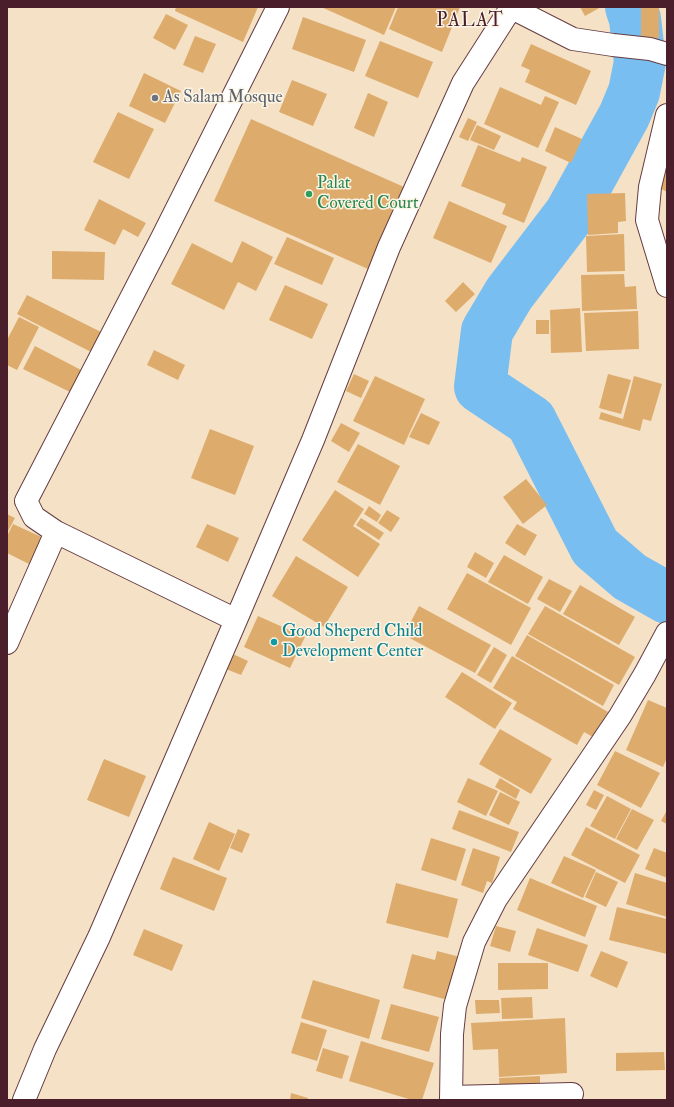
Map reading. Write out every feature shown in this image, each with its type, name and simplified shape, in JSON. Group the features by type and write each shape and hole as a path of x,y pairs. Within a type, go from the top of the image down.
{"street":[{"path":"236,620 56,532 34,517 26,501 159,245 278,7"},
{"path":"26,1098 45,1050 99,937 236,620 313,440 389,247 463,83 510,8 573,39 659,52"},
{"path":"667,115 650,187 647,220 667,286"},
{"path":"7,643 56,532"},
{"path":"572,1094 451,1099 452,1034 455,1006 474,942 496,899 620,716 665,637"}],"building":[{"path":"176,7 258,7 243,42 175,11"},
{"path":"321,7 396,7 384,35"},
{"path":"398,7 460,7 442,52 389,29"},
{"path":"580,7 601,7 585,16"},
{"path":"641,7 659,7 659,38 641,38"},
{"path":"166,14 188,25 175,50 153,38"},
{"path":"303,17 366,40 354,72 292,49"},
{"path":"195,36 216,44 203,73 183,65"},
{"path":"380,41 433,62 418,98 365,76"},
{"path":"531,44 591,71 576,105 525,82 530,70 521,66"},
{"name":"As Salam Mosque","path":"144,73 181,91 165,123 129,106"},
{"path":"292,80 327,94 313,126 279,112"},
{"path":"500,87 541,105 545,96 559,102 538,148 484,124"},
{"path":"368,93 388,102 374,137 354,128"},
{"path":"118,112 154,129 129,179 93,162"},
{"path":"468,118 477,122 468,141 459,137"},
{"name":"Palat Covered Court","path":"251,119 404,187 368,269 214,201"},
{"path":"477,125 501,136 494,150 470,140"},
{"path":"555,127 582,139 571,163 545,151"},
{"path":"478,145 520,162 522,157 547,167 524,223 502,214 506,204 461,186"},
{"path":"667,166 667,192 656,186"},
{"path":"625,193 626,221 618,222 618,233 588,235 587,194"},
{"path":"99,199 146,223 138,237 123,229 115,245 84,230"},
{"path":"449,201 507,226 491,263 433,238"},
{"path":"624,234 625,271 587,272 586,236"},
{"path":"287,237 334,258 322,285 274,264"},
{"path":"242,241 273,257 256,291 238,282 224,310 171,284 192,243 232,263"},
{"path":"52,251 105,252 104,280 52,279"},
{"path":"624,274 625,287 636,286 637,309 582,311 581,275"},
{"path":"463,282 475,294 456,312 445,301"},
{"path":"285,285 328,304 312,339 269,320"},
{"path":"27,295 101,332 91,352 17,314"},
{"path":"580,308 582,352 551,353 550,310"},
{"path":"638,311 639,349 586,351 584,313"},
{"path":"19,317 39,327 17,370 7,365 7,340"},
{"path":"536,320 549,320 549,334 536,334"},
{"path":"35,346 83,371 72,393 23,369"},
{"path":"154,350 185,365 178,380 147,365"},
{"path":"354,374 369,381 361,398 346,391"},
{"path":"608,374 631,380 621,414 599,408"},
{"path":"375,376 425,399 404,445 353,421"},
{"path":"634,376 662,384 651,421 643,419 640,431 599,419 601,412 623,419"},
{"path":"421,413 440,422 429,445 409,437"},
{"path":"341,423 360,433 349,452 331,441"},
{"path":"210,429 254,446 235,495 191,478"},
{"path":"358,444 400,466 380,505 337,482"},
{"path":"526,479 547,505 523,524 503,497"},
{"path":"335,490 364,509 353,526 380,544 358,577 302,540"},
{"path":"369,506 381,515 377,522 364,514"},
{"path":"387,510 400,518 391,532 378,523"},
{"path":"7,514 15,518 7,533"},
{"path":"361,518 384,533 379,540 356,525"},
{"path":"13,524 46,539 33,566 7,553 7,536"},
{"path":"207,524 239,538 228,562 196,547"},
{"path":"517,524 537,535 525,556 505,543"},
{"path":"475,552 494,563 486,578 467,567"},
{"path":"504,555 543,577 528,604 488,582"},
{"path":"296,556 348,587 324,627 272,596"},
{"path":"467,573 531,608 511,645 447,609"},
{"path":"549,579 572,591 560,612 537,599"},
{"path":"580,585 635,617 619,645 563,614"},
{"path":"419,606 491,645 475,673 404,635"},
{"path":"545,606 635,657 619,685 528,634"},
{"name":"Good Sheperd Child Development Center","path":"258,616 305,637 290,668 244,647"},
{"path":"527,635 614,685 603,706 515,656"},
{"path":"494,647 507,655 491,683 477,675"},
{"path":"233,654 248,661 241,675 226,669"},
{"path":"512,656 608,712 593,737 584,732 577,745 513,709 517,702 493,688"},
{"path":"462,672 512,703 495,729 445,697"},
{"path":"648,700 667,708 667,758 663,767 626,750"},
{"path":"500,729 552,759 531,794 479,764"},
{"path":"615,751 660,773 641,808 597,785"},
{"path":"104,759 146,776 129,817 87,800"},
{"path":"468,778 498,791 486,816 457,802"},
{"path":"500,778 520,790 516,799 495,787"},
{"path":"594,790 604,795 596,810 586,805"},
{"path":"500,792 520,802 509,825 489,815"},
{"path":"607,796 631,809 615,839 590,826"},
{"path":"632,809 654,820 637,850 616,839"},
{"path":"459,810 519,832 511,852 452,829"},
{"path":"667,810 667,824 661,821"},
{"path":"209,822 235,834 219,871 193,859"},
{"path":"586,827 640,855 625,883 571,855"},
{"path":"238,829 250,834 242,853 230,848"},
{"path":"431,838 466,849 456,881 421,870"},
{"path":"473,848 500,857 492,883 487,881 483,893 461,885"},
{"path":"654,848 667,853 667,878 645,869"},
{"path":"564,856 596,870 583,898 551,883"},
{"path":"173,857 227,878 214,911 160,889"},
{"path":"596,872 618,882 606,907 585,897"},
{"path":"635,873 667,883 667,917 626,904"},
{"path":"530,878 597,906 585,937 517,910"},
{"path":"396,883 458,899 448,938 386,923"},
{"path":"617,907 667,919 667,954 609,940"},
{"path":"496,926 516,931 510,952 490,946"},
{"path":"537,928 588,945 578,972 528,955"},
{"path":"144,929 183,945 172,971 133,955"},
{"path":"437,951 460,957 448,1000 403,988 412,954 435,960"},
{"path":"601,951 628,962 617,988 590,976"},
{"path":"498,963 548,963 548,989 498,990"},
{"path":"313,980 380,1000 369,1039 301,1018"},
{"path":"532,997 533,1018 502,1019 501,998"},
{"path":"475,1000 499,1000 500,1013 476,1014"},
{"path":"391,1004 439,1017 429,1052 381,1039"},
{"path":"565,1018 567,1073 499,1077 498,1049 473,1050 471,1023"},
{"path":"301,1022 327,1030 317,1061 291,1053"},
{"path":"361,1041 434,1063 422,1100 412,1100 349,1081"},
{"path":"323,1048 349,1056 342,1079 316,1071"},
{"path":"664,1052 665,1070 616,1071 616,1053"},
{"path":"540,1076 540,1093 500,1094 499,1078"},
{"path":"291,1093 308,1098 308,1100 290,1100"}],"waterway":[{"path":"631,7 635,19 640,62 634,92 624,116 570,214 509,294 487,331 480,387 531,421 595,547 630,577 667,598"}],"place":[{"name":"As Salam Mosque","path":"155,98"},
{"name":"Palat Covered Court","path":"309,194"},
{"name":"Good Sheperd Child Development Center","path":"274,642"}],"district":[{"name":"PALAT","path":"470,22"}]}
